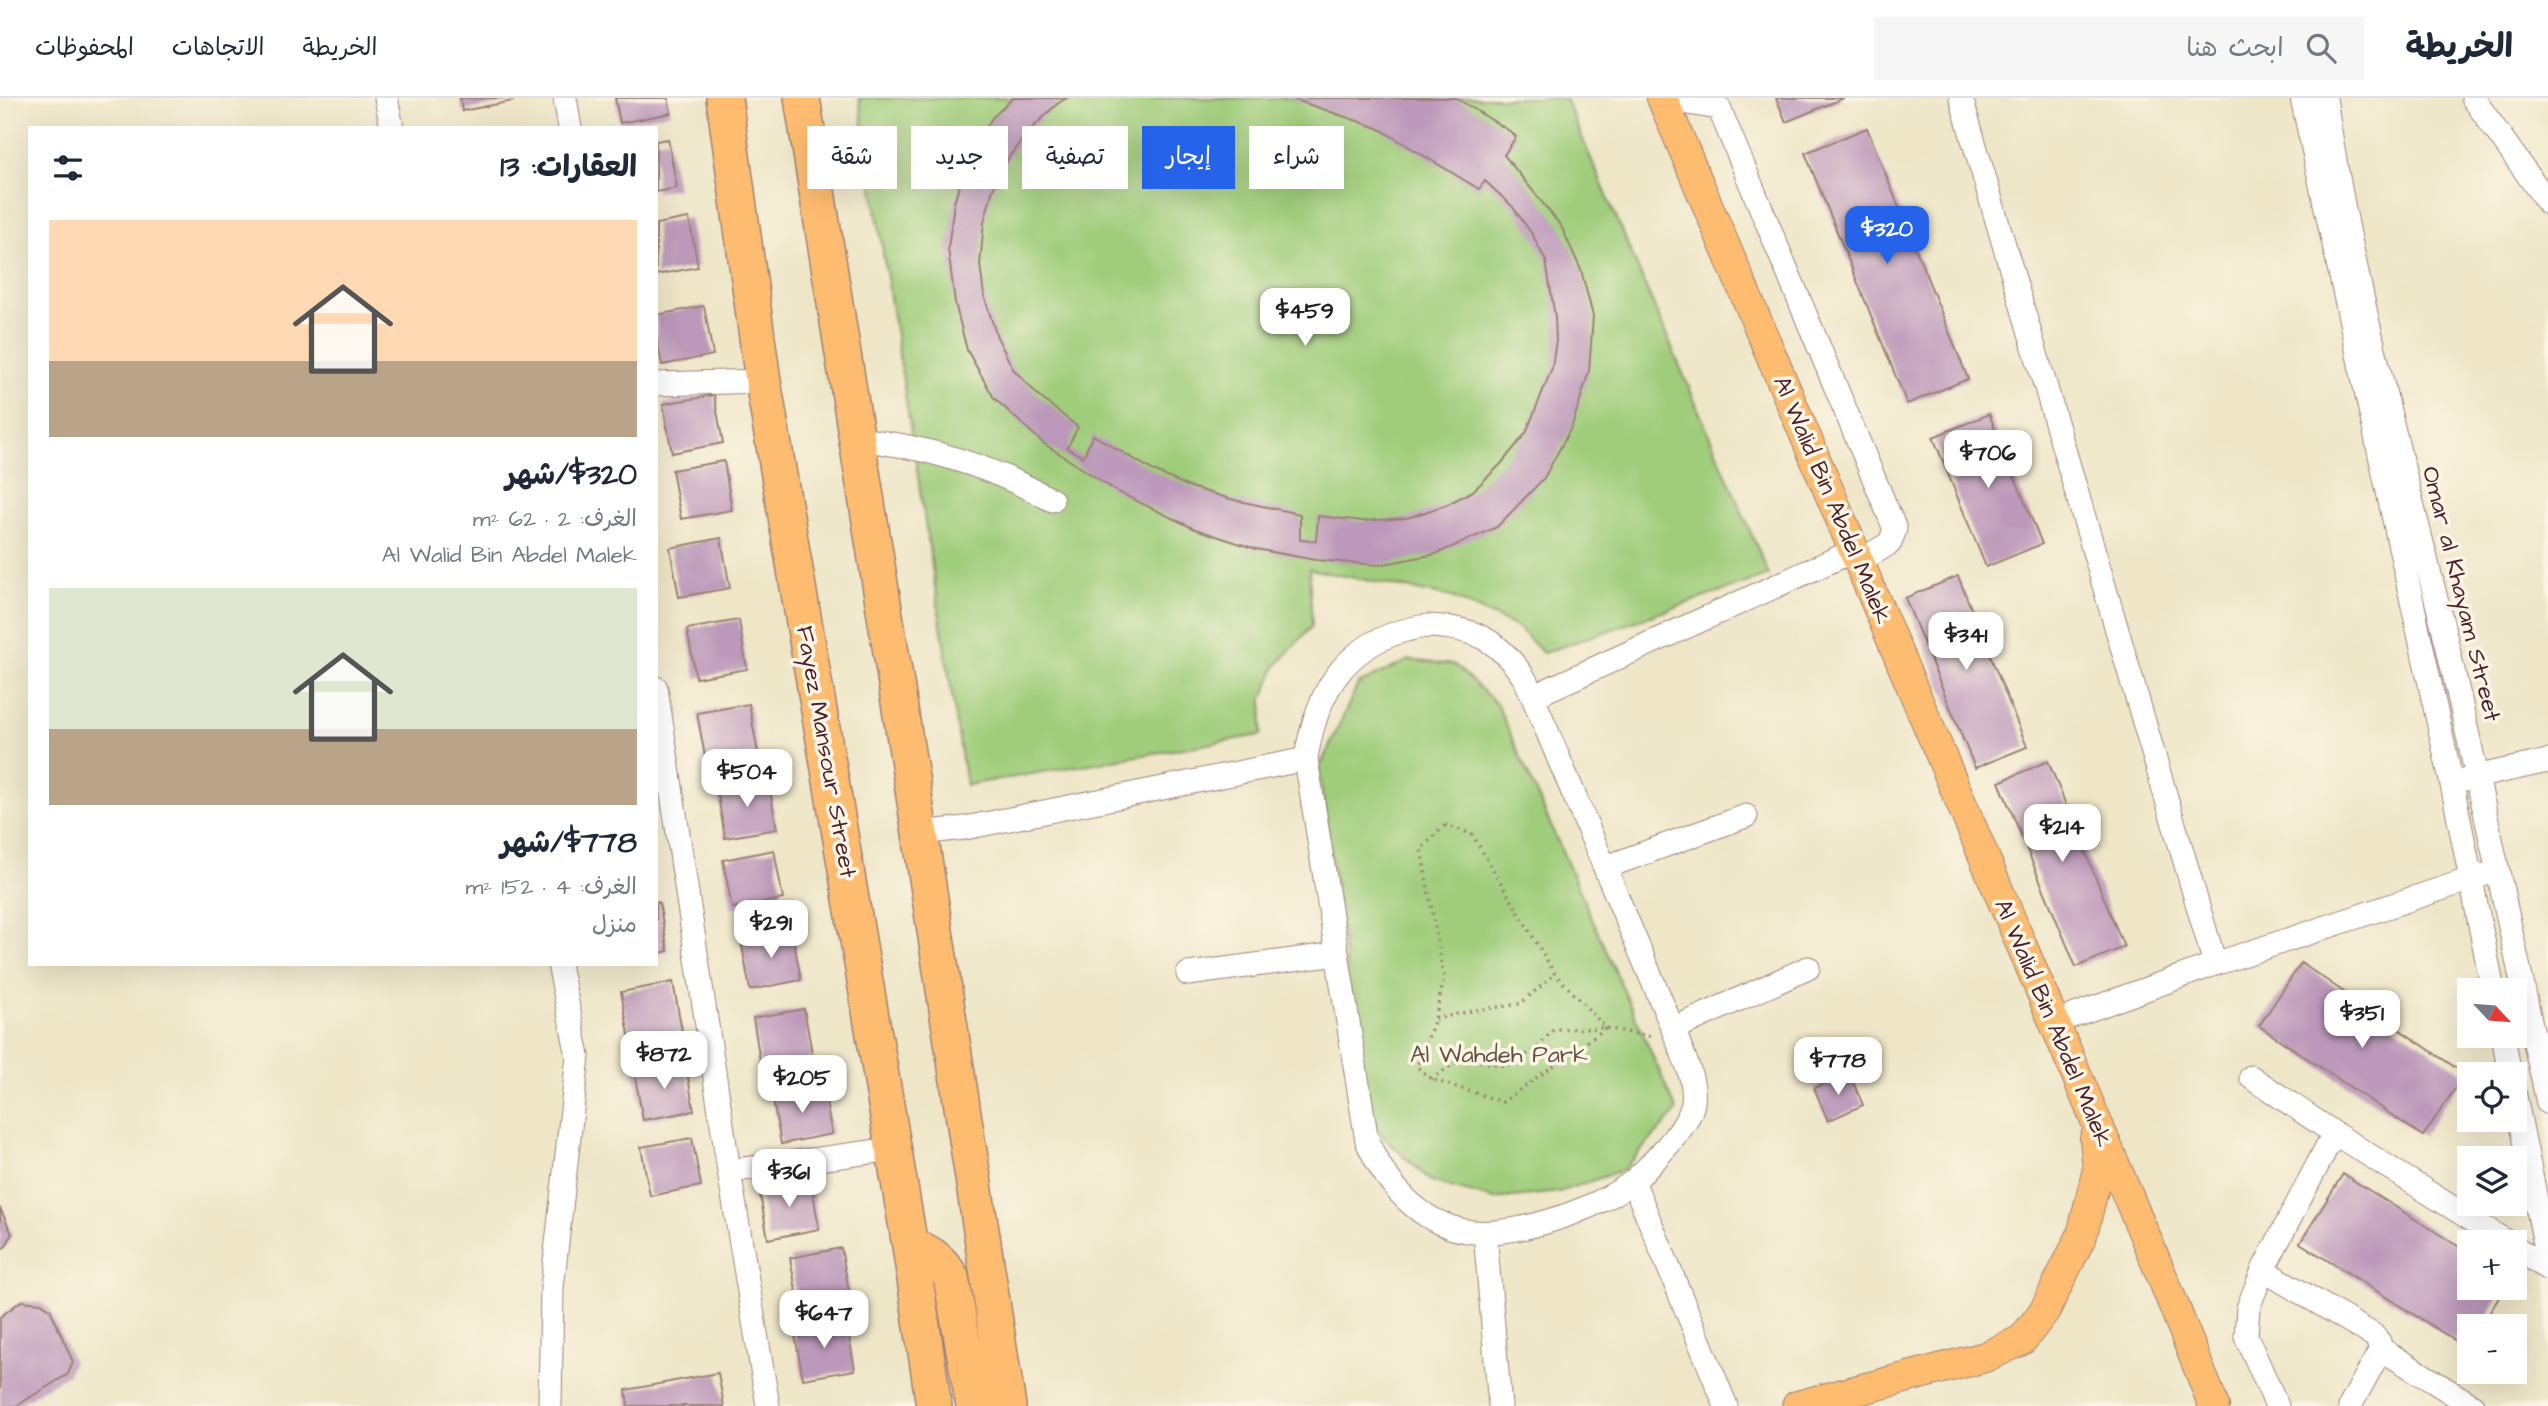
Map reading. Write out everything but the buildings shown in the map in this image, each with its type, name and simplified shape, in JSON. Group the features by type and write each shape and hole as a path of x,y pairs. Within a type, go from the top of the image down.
{"highway":[{"name":"Fayez Mansour Street","path":"723,98 763,382 910,1246 934,1406"},
{"path":"802,98 920,833 1008,1406"},
{"path":"910,1246 930,1254 946,1268 951,1278 974,1406"}],"main road":[{"name":"Al Walid Bin Abdel Malek","path":"1662,99 2164,1281 2214,1406"},
{"path":"1797,1406 1985,1357 2022,1340 2045,1310 2082,1235 2098,1169 2092,1115"}],"street":[{"path":"386,98 392,126"},
{"path":"565,98 570,126"},
{"path":"1961,98 2215,964"},
{"name":"Omar al Khayam Street","path":"2302,98 2452,782 2491,978"},
{"name":"Omar al Khayam Street","path":"2325,98 2338,187 2370,334 2479,776 2548,1102"},
{"path":"2473,98 2548,203"},
{"path":"1534,696 1890,543 1895,529 1719,108 1662,99"},
{"path":"658,384 763,382"},
{"path":"856,439 910,446 967,461 1052,500"},
{"path":"1426,625 1449,626 1472,632 1493,642 1517,667 1534,696 1693,1083 1693,1105 1684,1125 1653,1162 1617,1193 1579,1210 1527,1227 1485,1233 1464,1231 1443,1224 1424,1213 1394,1187 1374,1158 1367,1141 1306,759 1309,739 1321,702 1344,665 1361,649 1381,637 1426,625"},
{"path":"658,701 729,1171 768,1406"},
{"path":"920,833 965,828 1306,759"},
{"path":"2452,782 2548,761"},
{"path":"1605,867 1746,816"},
{"path":"2053,1023 2215,964 2470,878 2498,872"},
{"path":"1188,974 1337,954"},
{"path":"550,1406 552,1289 578,1056 559,966"},
{"path":"1675,1035 1808,968"},
{"path":"2251,1077 2488,1230"},
{"path":"2522,1132 2548,1259"},
{"path":"2277,1406 2246,1336 2248,1308 2263,1270 2334,1133"},
{"path":"729,1171 893,1149"},
{"path":"1633,1181 1726,1406"},
{"path":"1485,1233 1500,1406"},
{"path":"2527,1255 2548,1269"},
{"path":"2263,1270 2373,1335 2381,1349 2473,1406"},
{"path":"2350,1406 2381,1349"}],"path":[{"path":"1445,825 1472,834 1555,974 1606,1028 1503,1102 1431,1079 1417,1067 1435,1019 1444,978 1421,849 1445,825"},
{"path":"1435,1019 1520,1004 1555,974"},
{"path":"1431,1079 1463,1058 1505,1066 1535,1050 1554,1029 1606,1028 1675,1035"}],"green space":[{"path":"859,98 1565,98 1769,575 1543,653 1519,628 1452,597 1309,569 1312,626 1276,666 1263,699 1261,735 966,785 873,189 897,189 897,126 863,126"},
{"name":"Al Wahdeh Park","path":"1409,660 1455,665 1497,704 1677,1111 1623,1170 1559,1192 1494,1199 1431,1181 1368,1123 1319,769 1358,684"}]}
